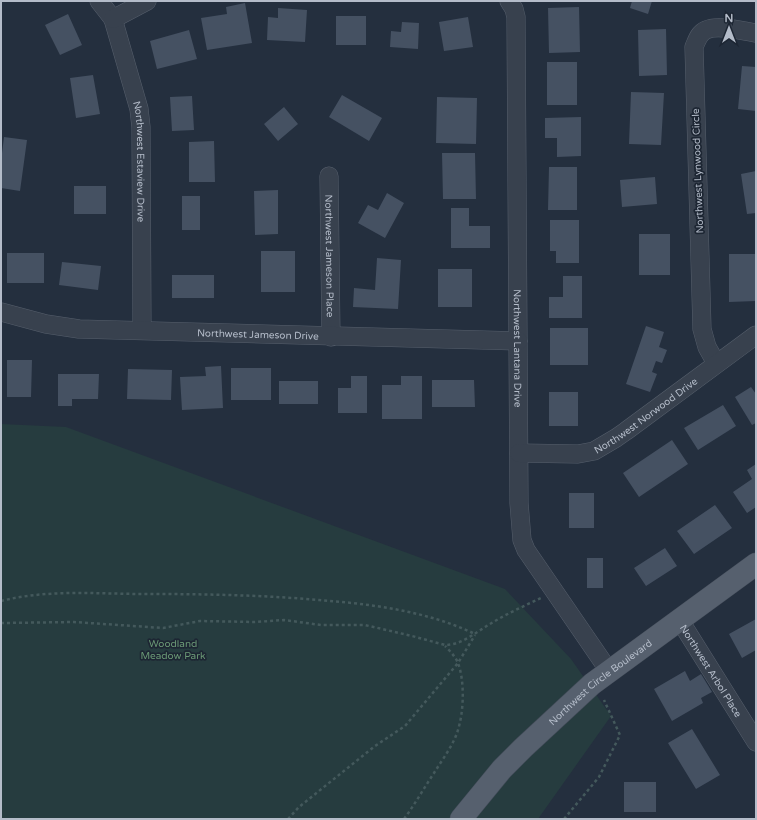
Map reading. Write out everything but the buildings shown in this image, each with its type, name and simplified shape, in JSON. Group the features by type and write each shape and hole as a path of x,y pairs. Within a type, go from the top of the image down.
{"main road":[{"name":"Northwest Circle Boulevard","path":"462,819 502,770 523,748 592,684 756,564"}],"street":[{"name":"Northwest Estaview Drive","path":"99,1 113,19 139,109 141,127 142,330"},
{"path":"113,19 147,1"},
{"name":"Northwest Lantana Drive","path":"509,1 516,17 519,504 522,540 526,550 609,671"},
{"name":"Northwest Lynwood Circle","path":"716,363 707,347 702,329 694,47 698,37 706,30 716,27 756,33"},
{"name":"Northwest Jameson Place","path":"329,176 331,337"},
{"name":"Northwest Jameson Drive","path":"1,312 46,324 79,329 518,341"},
{"name":"Northwest Norwood Drive","path":"519,453 578,454 594,451 626,431 716,363 756,335"},
{"name":"Northwest Arbol Place","path":"679,619 756,742"}],"path":[{"path":"445,646 475,635 506,615 555,591"},
{"path":"1,601 23,595 54,593 188,593 281,597 384,607 456,625 475,635"},
{"path":"1,623 74,622 163,628 200,621 255,622 284,620 322,625 365,625 412,636 445,646 452,652 458,663 462,688 462,714 457,733 447,753 404,819"},
{"path":"288,819 299,807 375,746 404,726 458,663 475,635"},
{"path":"564,819 599,777 620,735 604,700"}],"green space":[{"name":"Woodland Meadow Park","path":"1,424 66,427 505,589 571,659 611,716 538,819 1,819"}]}
